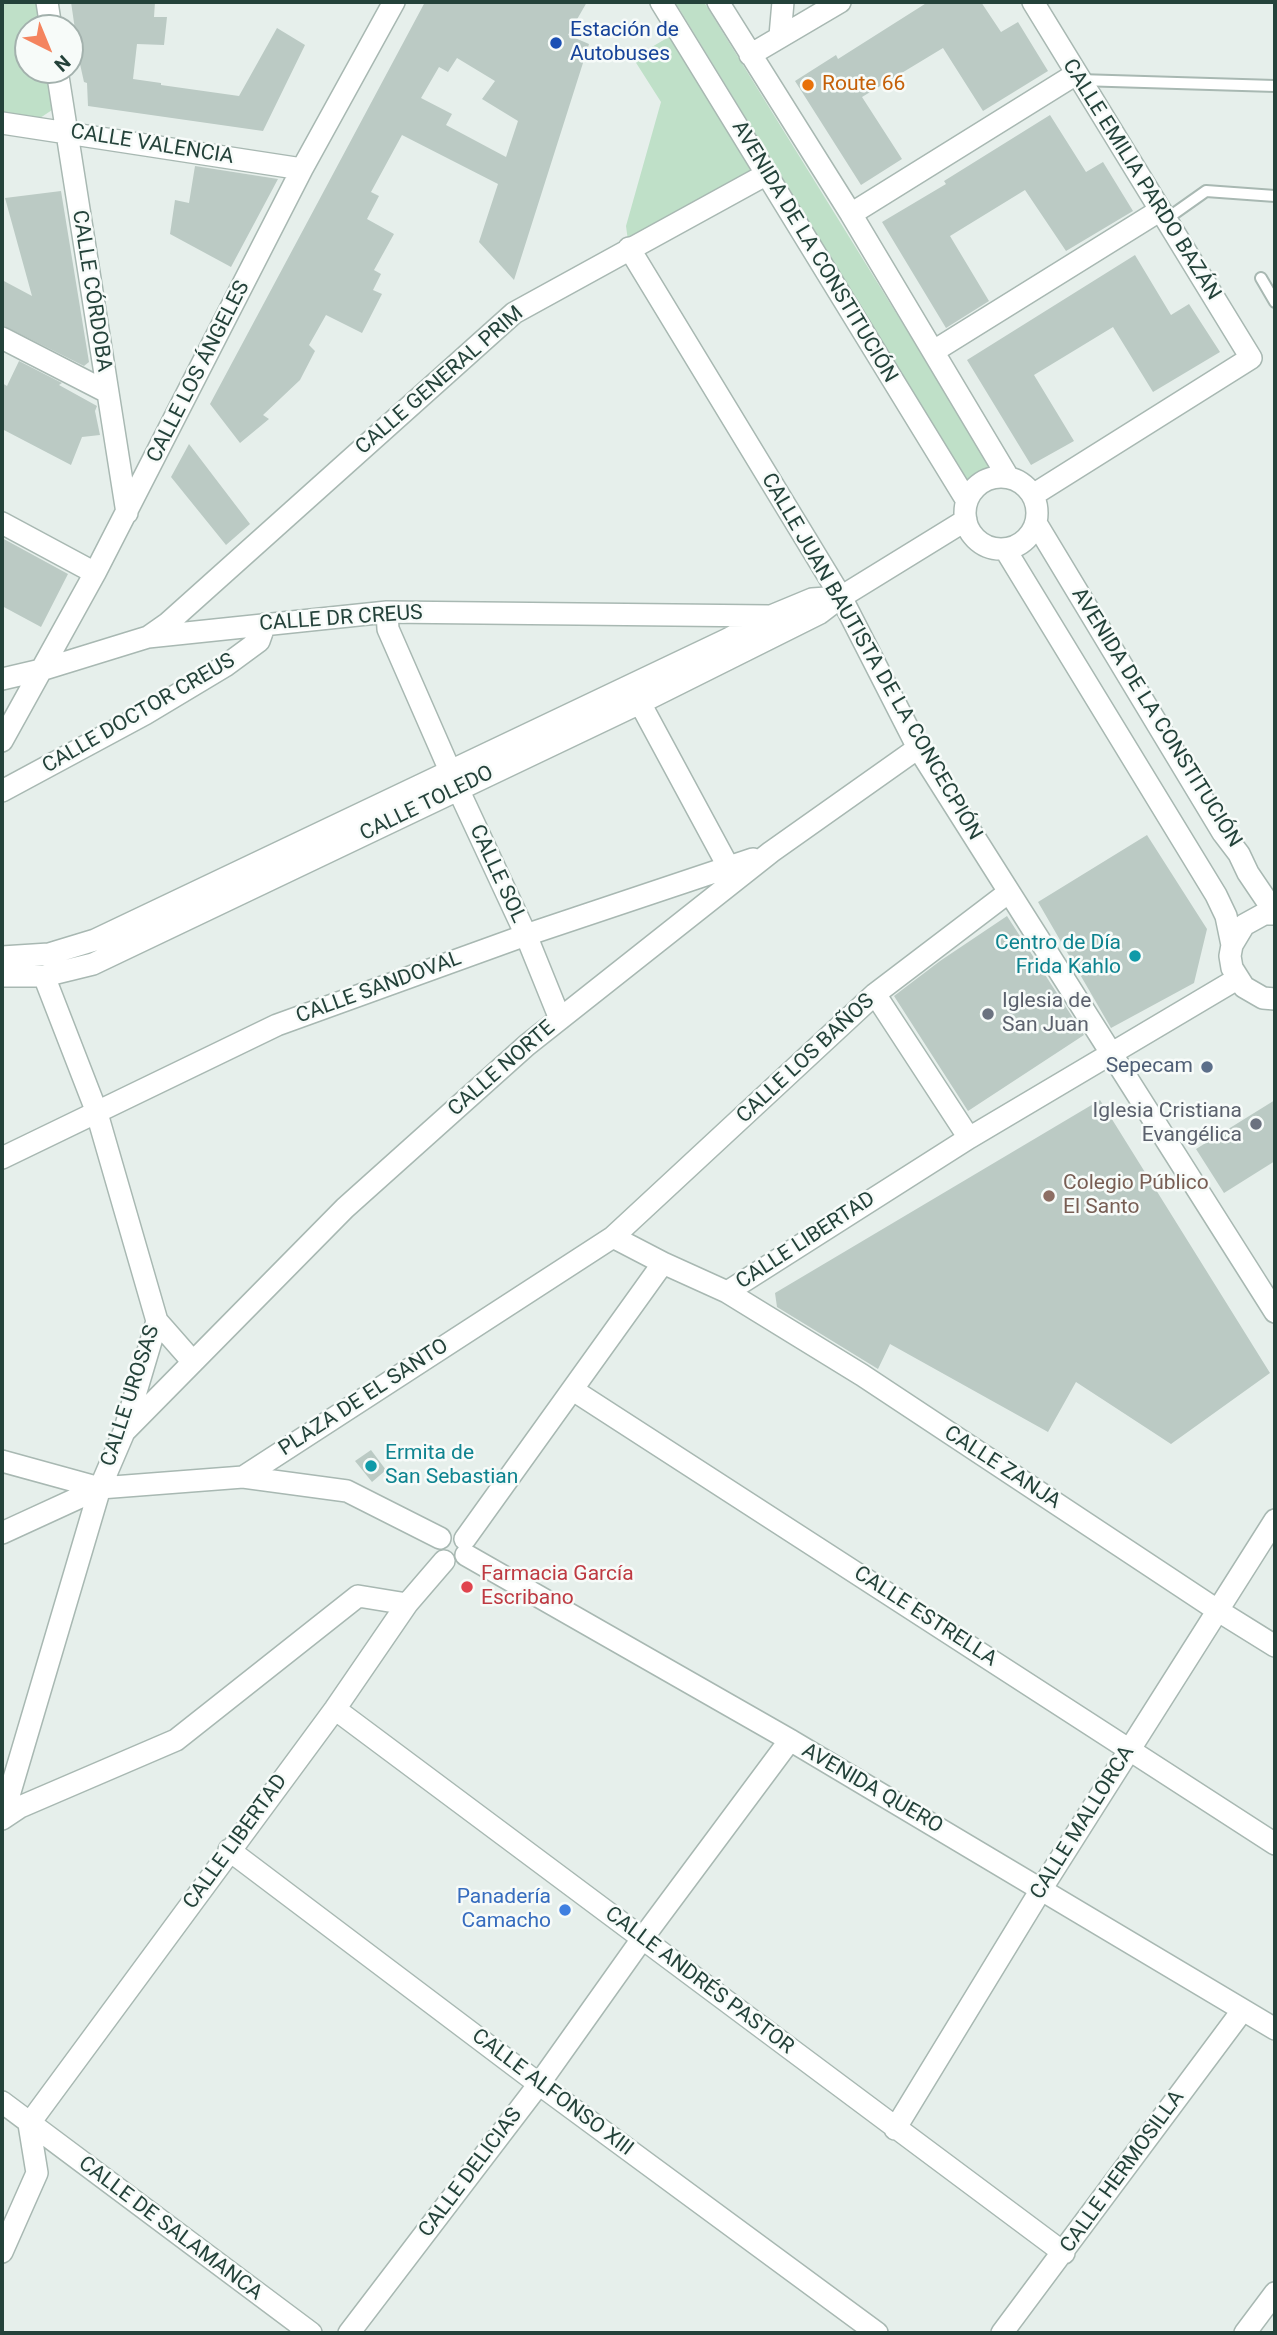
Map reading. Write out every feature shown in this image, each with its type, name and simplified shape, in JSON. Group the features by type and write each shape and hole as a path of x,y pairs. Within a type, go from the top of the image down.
{"street":[{"name":"CALLE LOS ÁNGELES","path":"2,741 127,513 303,169 394,2"},
{"name":"AVENIDA DE LA CONSTITUCIÓN","path":"661,2 767,174 967,511"},
{"path":"718,2 851,214 1008,477 1027,487 1033,495 1038,513 1036,523 1025,541 1005,549 993,548 982,544 973,536 967,511 972,492 988,479 1008,477"},
{"path":"780,36 783,2"},
{"path":"750,55 839,2"},
{"name":"CALLE EMILIA PARDO BAZÁN","path":"1033,2 1251,358 1033,495"},
{"path":"851,214 1077,77"},
{"name":"CALLE CÓRDOBA","path":"59,84 127,513"},
{"name":"CALLE VALENCIA","path":"2,123 303,169"},
{"name":"CALLE GENERAL PRIM","path":"148,636 168,623 514,313 767,174"},
{"path":"934,351 1162,216"},
{"name":"CALLE JUAN BAUTISTA DE LA CONCECPIÓN","path":"629,248 841,597 918,748 1275,1312"},
{"path":"2,338 107,392"},
{"name":"CALLE TOLEDO","path":"2,957 49,954 95,940 454,780 640,703 820,614 967,511"},
{"path":"2,523 95,573"},
{"name":"AVENIDA DE LA CONSTITUCIÓN","path":"1036,523 1223,833 1275,913"},
{"name":"AVENIDA DE LA CONSTITUCIÓN","path":"1005,549 1216,895 1226,916 1232,945 1232,968 1237,979"},
{"name":"CALLE TOLEDO","path":"2,976 44,976 93,964 771,616 812,599 841,597"},
{"name":"CALLE DR CREUS","path":"2,679 41,670 148,636 387,612 771,616"},
{"name":"CALLE SOL","path":"387,612 388,629 526,935 560,1019"},
{"name":"CALLE DOCTOR CREUS","path":"2,791 145,714 225,666 259,641 265,624"},
{"path":"640,703 729,868"},
{"name":"CALLE NORTE","path":"124,1432 345,1208 527,1045 771,852 918,748"},
{"name":"CALLE SANDOVAL","path":"2,1158 96,1110 277,1025 526,935 771,852"},
{"name":"CALLE LOS BAÑOS","path":"613,1237 875,994 1009,892"},
{"path":"1232,945 1244,925 1253,918 1275,913"},
{"name":"CALLE UROSAS","path":"2,1819 100,1488 124,1432 157,1321 96,1110 44,976"},
{"path":"1237,979 1244,988 1271,1001"},
{"name":"CALLE LIBERTAD","path":"663,1263 727,1292 969,1138 1237,979"},
{"path":"875,994 969,1138"},
{"path":"465,1547 453,1533 440,1538 437,1552 444,1561 456,1562 663,1263 613,1237"},
{"name":"PLAZA DE EL SANTO","path":"243,1477 613,1237"},
{"name":"CALLE ZANJA","path":"727,1292 874,1383 1275,1646"},
{"path":"157,1321 193,1362"},
{"name":"CALLE ESTRELLA","path":"573,1390 1275,1844"},
{"path":"2,1461 100,1488"},
{"path":"2,1532 100,1488 243,1477"},
{"name":"PLAZA DE EL SANTO","path":"243,1477 347,1491 440,1538"},
{"name":"CALLE MALLORCA","path":"895,2129 1042,1888 1275,1520"},
{"name":"AVENIDA QUERO","path":"465,1547 1275,2029"},
{"name":"CALLE LIBERTAD","path":"29,2124 335,1709 407,1604 444,1561"},
{"path":"2,1819 20,1807 176,1740 358,1596 407,1604"},
{"name":"CALLE ANDRÉS PASTOR","path":"335,1709 1063,2253"},
{"name":"CALLE DELICIAS","path":"349,2333 539,2084 642,1939 790,1740"},
{"name":"CALLE ALFONSO XIII","path":"229,1850 539,2084 877,2333"},
{"name":"CALLE HERMOSILLA","path":"1002,2333 1242,2011"},
{"name":"CALLE DE SALAMANCA","path":"2,2102 311,2333"},
{"path":"2,2252 37,2173 29,2124"},
{"path":"1245,2333 1275,2293"}],"lane":[{"path":"1077,77 1275,86"},
{"path":"1162,216 1206,191 1275,196"},
{"path":"1261,278 1275,302"}],"green space":[{"path":"2,2 38,2 40,14 14,14 14,84 51,84 55,108 40,118 2,113"},
{"path":"675,2 704,2 992,468 981,470 969,484"},
{"path":"679,31 767,174 629,248 626,226 661,102 633,58"}],"building":[{"path":"71,2 155,2 154,17 167,17 164,45 137,44 133,79 239,96 277,28 305,45 263,131 88,106 87,83 84,82 84,14 73,14"},
{"path":"425,2 587,2 568,35 589,44 514,280 479,242 498,184 402,135 371,192 379,196 367,219 394,234 374,270 381,274 373,290 382,294 362,333 326,315 309,345 315,351 300,380 263,415 269,419 240,443 210,404","holes":["457,58 495,81 482,99 518,121 506,157 446,125 452,114 421,98 439,67 448,72"]},
{"path":"928,2 981,2 1001,32 1018,22 1048,71 983,111 943,48 862,97 902,159 861,185 795,81 836,55 838,59"},
{"path":"1050,115 1086,172 1103,162 1133,211 1066,251 1025,190 950,236 989,301 946,328 882,222 946,184 944,181"},
{"path":"195,166 278,179 231,267 170,234 175,200 189,203"},
{"path":"61,191 89,362 84,366 2,325 2,280 32,296 5,198"},
{"path":"1135,255 1171,315 1189,304 1220,352 1153,392 1113,327 1034,375 1074,441 1031,465 967,360"},
{"path":"19,361 62,383 59,385 97,406 95,411 100,435 82,437 71,465 2,429 2,383 7,386"},
{"path":"189,444 250,524 226,545 171,477"},
{"path":"2,538 68,574 41,627 2,606"},
{"name":"Centro de Día Frida Kahlo","path":"1147,835 1207,929 1194,983 1111,1028 1038,902"},
{"name":"Iglesia de San Juan","path":"1007,916 1084,1035 968,1111 894,996"},
{"name":"Colegio Público El Santo","path":"1100,1100 1270,1373 1171,1444 1076,1382 1048,1432 890,1344 878,1369 777,1307 775,1293"},
{"name":"Iglesia Cristiana Evangélica","path":"1275,1100 1275,1161 1224,1193 1196,1149"},
{"name":"Ermita de San Sebastian","path":"371,1450 386,1470 372,1482 355,1461"}],"place":[{"name":"Estación de Autobuses","path":"556,43"},
{"name":"Route 66","path":"808,85"},
{"name":"Centro de Día Frida Kahlo","path":"1135,956"},
{"name":"Iglesia de San Juan","path":"988,1014"},
{"name":"Sepecam","path":"1207,1067"},
{"name":"Iglesia Cristiana Evangélica","path":"1256,1124"},
{"name":"Colegio Público El Santo","path":"1049,1196"},
{"name":"Ermita de San Sebastian","path":"371,1466"},
{"name":"Farmacia García Escribano","path":"467,1587"},
{"name":"Panadería Camacho","path":"565,1910"}]}
